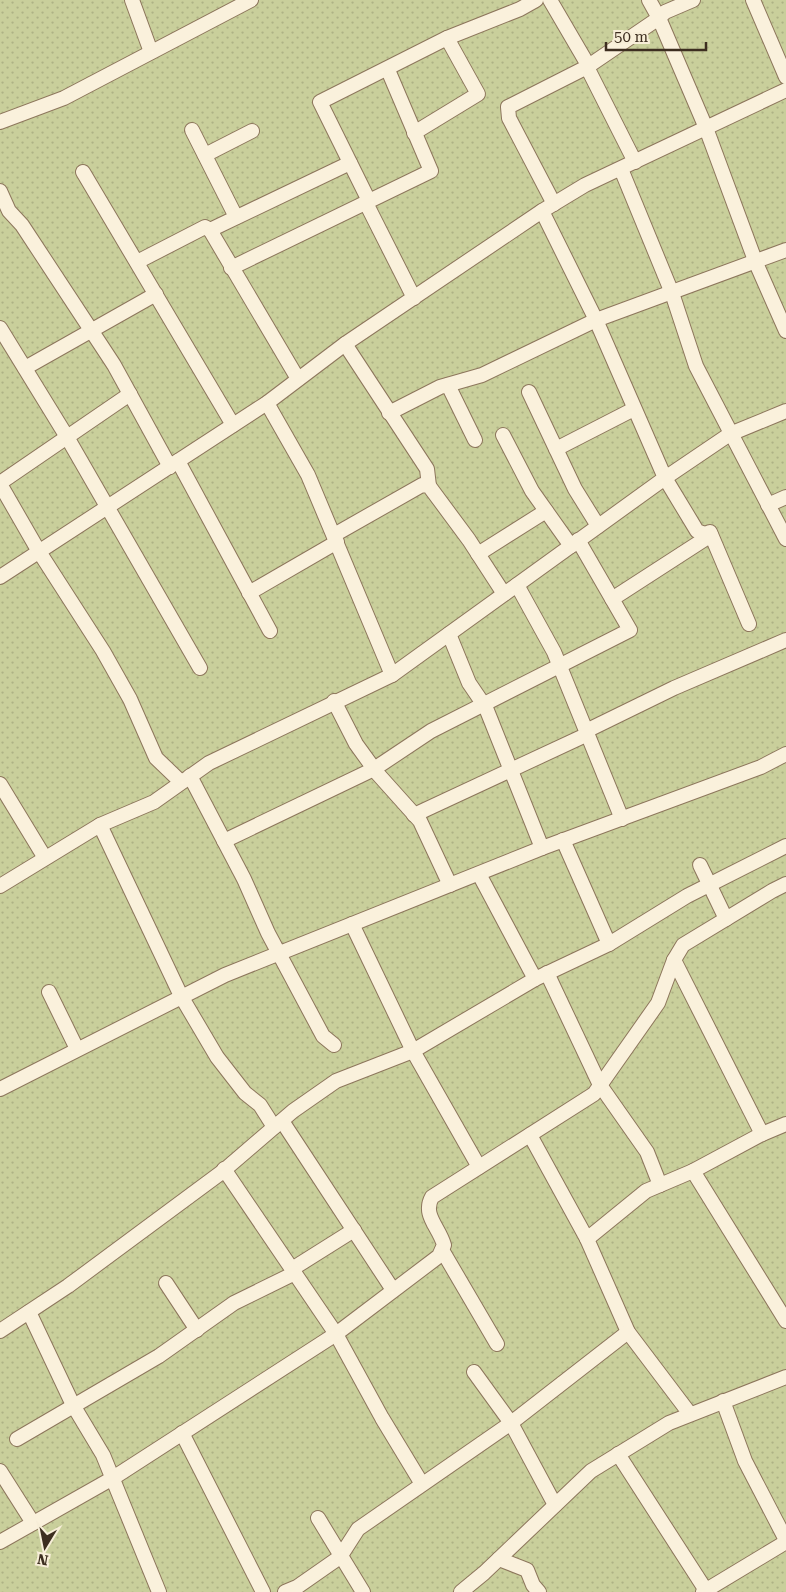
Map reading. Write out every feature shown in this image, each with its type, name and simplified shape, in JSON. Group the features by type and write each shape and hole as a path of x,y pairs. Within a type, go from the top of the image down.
{"street":[{"path":"132,0 151,52"},
{"path":"0,122 64,98 252,0"},
{"path":"414,298 320,102 388,70 447,38 520,10 536,0"},
{"path":"550,0 587,66 635,162"},
{"path":"649,0 659,18 706,128 756,263 786,331"},
{"path":"693,0 665,12 659,18 587,66 508,107 509,118 665,478 697,531 705,534 710,532 749,624"},
{"path":"753,0 786,77"},
{"path":"414,133 478,94 447,38"},
{"path":"231,268 431,171 388,70"},
{"path":"0,577 38,550 108,508 267,403 344,344 548,207 585,185 786,90"},
{"path":"192,130 236,217"},
{"path":"205,155 252,131"},
{"path":"210,230 350,163"},
{"path":"621,169 672,293 696,366 786,539"},
{"path":"83,172 233,425"},
{"path":"0,191 9,211 22,225 92,332 174,464 270,631"},
{"path":"137,262 205,227 210,230 298,379"},
{"path":"389,413 448,385 482,375 596,320 756,263 786,250"},
{"path":"24,368 92,332 156,294"},
{"path":"0,328 67,438 200,668"},
{"path":"344,344 427,469 429,486 504,594"},
{"path":"448,385 475,440"},
{"path":"529,392 575,489 598,526"},
{"path":"130,394 0,484 38,550 103,651 130,699 156,758 185,779 224,841 268,933 323,1036 334,1045"},
{"path":"267,403 308,474 392,675"},
{"path":"556,448 634,409"},
{"path":"0,886 100,825 154,802 209,763 392,675 665,478 730,434 786,411"},
{"path":"224,841 374,769 432,731 630,630 612,599 574,543 546,511 532,491 502,435"},
{"path":"249,593 422,485 429,486"},
{"path":"768,505 786,497"},
{"path":"478,554 546,511"},
{"path":"612,599 711,535"},
{"path":"517,584 540,622 560,665 622,819"},
{"path":"449,634 469,683 483,704 512,769 542,848"},
{"path":"414,815 512,769 674,688 786,640"},
{"path":"334,702 356,744 374,769 420,821 450,885"},
{"path":"0,1089 181,996 280,953 542,848 761,767 786,754"},
{"path":"0,784 45,858"},
{"path":"100,825 181,996 218,1056 244,1093 260,1105 278,1124 354,1230 393,1290"},
{"path":"563,840 609,944"},
{"path":"0,1332 68,1286 224,1170 293,1111 336,1081 414,1051 541,976 609,944 687,896 786,846"},
{"path":"700,865 726,919"},
{"path":"479,874 541,976 600,1085 647,1152 660,1185"},
{"path":"0,1542 113,1478 336,1334 439,1256 444,1245 441,1235 428,1213 427,1205 432,1197 594,1094 658,1003 674,960 683,945 786,884"},
{"path":"352,924 414,1051 479,1167"},
{"path":"674,960 762,1134"},
{"path":"49,992 77,1049"},
{"path":"587,1239 646,1191 693,1171 762,1134 786,1124"},
{"path":"530,1135 587,1239 628,1332 690,1414"},
{"path":"224,1170 336,1334 382,1418 422,1484"},
{"path":"693,1171 786,1321"},
{"path":"17,1439 159,1356 234,1303 294,1271 354,1230"},
{"path":"442,1250 497,1344"},
{"path":"166,1283 197,1330"},
{"path":"29,1312 73,1405 103,1455 159,1592"},
{"path":"285,1592 297,1587 340,1556 358,1529 511,1424 628,1332"},
{"path":"474,1372 511,1424 555,1505"},
{"path":"461,1592 499,1559 591,1471 669,1423 723,1400 786,1377"},
{"path":"618,1454 705,1591 786,1541 744,1461 723,1400"},
{"path":"182,1433 263,1592"},
{"path":"0,1472 32,1523"},
{"path":"318,1518 363,1592"},
{"path":"499,1559 527,1570 533,1585 539,1592"}],"green space":[{"path":"0,0 786,0 786,1592 0,1592"}]}
